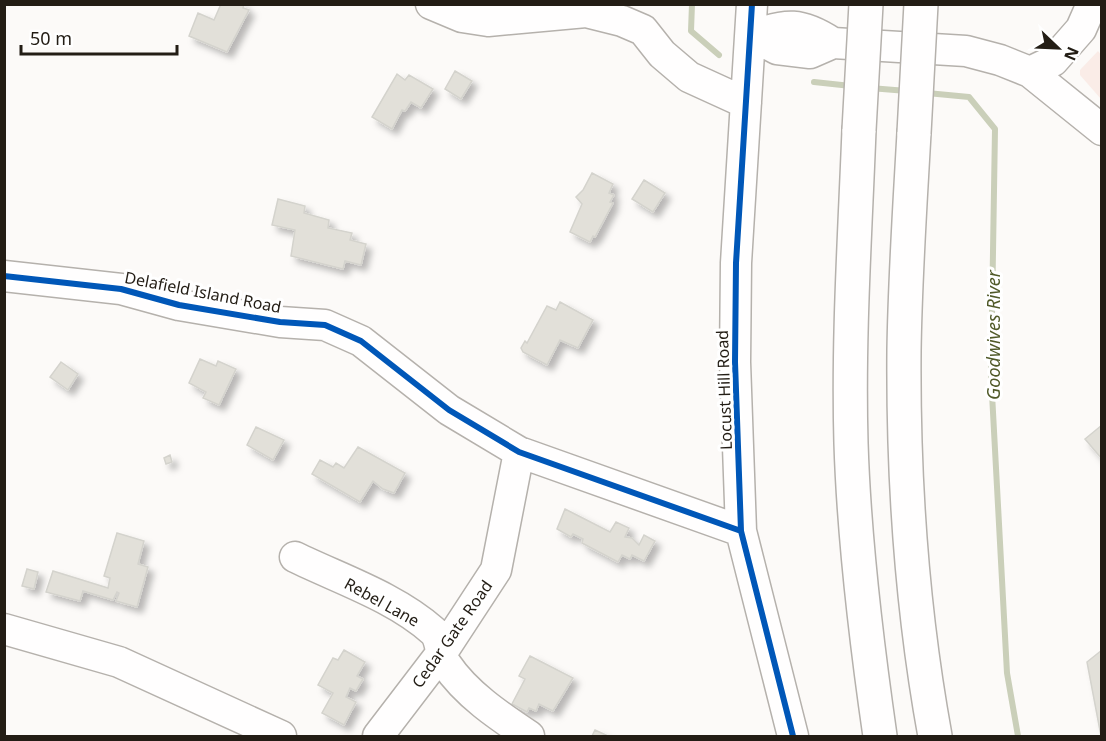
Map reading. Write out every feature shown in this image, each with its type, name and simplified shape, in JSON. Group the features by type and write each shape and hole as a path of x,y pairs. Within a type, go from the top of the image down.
{"highway":[{"path":"867,4 852,301 851,442 861,592 880,736"},
{"path":"921,4 906,279 904,426 914,580 935,736"},
{"path":"922,651 947,736"}],"street":[{"path":"431,4 462,17 488,21 586,12 632,26 689,77 746,103"},
{"name":"Locust Hill Road","path":"752,4 752,36 736,263 735,362 741,531 793,736"},
{"path":"1030,72 1053,61 1081,29 1091,6"},
{"path":"752,36 777,49 810,53 833,43 966,51 1000,60 1030,72 1101,130"},
{"name":"Delafield Island Road","path":"4,276 122,289 179,305 280,322 325,326 362,341 449,410 519,452 741,531"},
{"name":"Cedar Gate Road","path":"378,736 443,651 496,570 519,452"},
{"name":"Rebel Lane","path":"295,557 392,604 435,632 443,651 444,661 460,683 529,736"},
{"path":"4,629 118,662 281,736"}],"shaded area":[{"path":"1098,51 1101,55 1101,99 1080,75 1080,70"}],"building":[{"path":"221,4 244,4 243,8 249,10 227,52 189,36 198,13 214,20"},
{"path":"455,71 472,81 461,99 445,89"},
{"path":"397,74 405,80 409,75 433,89 421,108 411,102 405,111 402,110 392,129 372,117"},
{"path":"592,173 613,184 609,193 614,195 610,202 613,203 590,242 570,232 582,204 576,197 583,190"},
{"path":"644,180 665,193 653,212 632,199"},
{"path":"278,199 305,206 304,213 329,220 328,228 352,233 350,240 366,244 361,265 345,261 343,269 291,256 295,230 272,225"},
{"path":"560,302 593,320 578,348 560,340 547,365 523,352 521,348 525,341 527,343 547,306 556,310"},
{"path":"200,359 216,366 218,361 236,369 219,405 203,398 206,392 189,383"},
{"path":"61,362 78,374 68,390 50,377"},
{"path":"1102,425 1102,459 1085,439"},
{"path":"256,427 284,440 273,460 247,445"},
{"path":"358,447 405,473 394,493 383,489 373,481 360,502 312,474 320,460 333,467 336,463 344,468"},
{"path":"170,455 172,462 166,464 164,458"},
{"path":"565,509 610,532 616,522 629,528 625,537 632,538 639,545 644,535 655,541 644,561 632,555 630,559 622,555 618,562 582,543 583,539 573,534 571,537 557,529"},
{"path":"117,533 144,541 138,564 148,567 137,607 116,601 119,593 117,592 113,600 83,591 80,601 46,592 53,571 108,588 110,578 104,576"},
{"path":"27,569 38,572 34,589 22,586"},
{"path":"344,650 365,662 357,676 363,679 356,691 350,688 346,697 356,702 344,725 322,713 333,693 318,685 333,658 338,660"},
{"path":"1102,650 1102,736 1101,736 1087,662"},
{"path":"530,656 573,678 553,711 539,704 536,711 529,708 527,712 512,704 525,679 519,676"},
{"path":"595,730 608,736 592,736"}],"waterway":[{"name":"Goodwives River","path":"692,4 691,31 719,55"},
{"name":"Goodwives River","path":"814,82 851,86"},
{"name":"Goodwives River","path":"870,88 907,91"},
{"name":"Goodwives River","path":"927,93 969,97 995,129 991,375 1007,673 1018,736"}],"cycle path":[{"path":"752,4 736,263 735,362 741,531 793,736"},
{"path":"4,276 121,289 179,305 280,322 325,325 361,341 449,410 519,452 741,531"}]}
